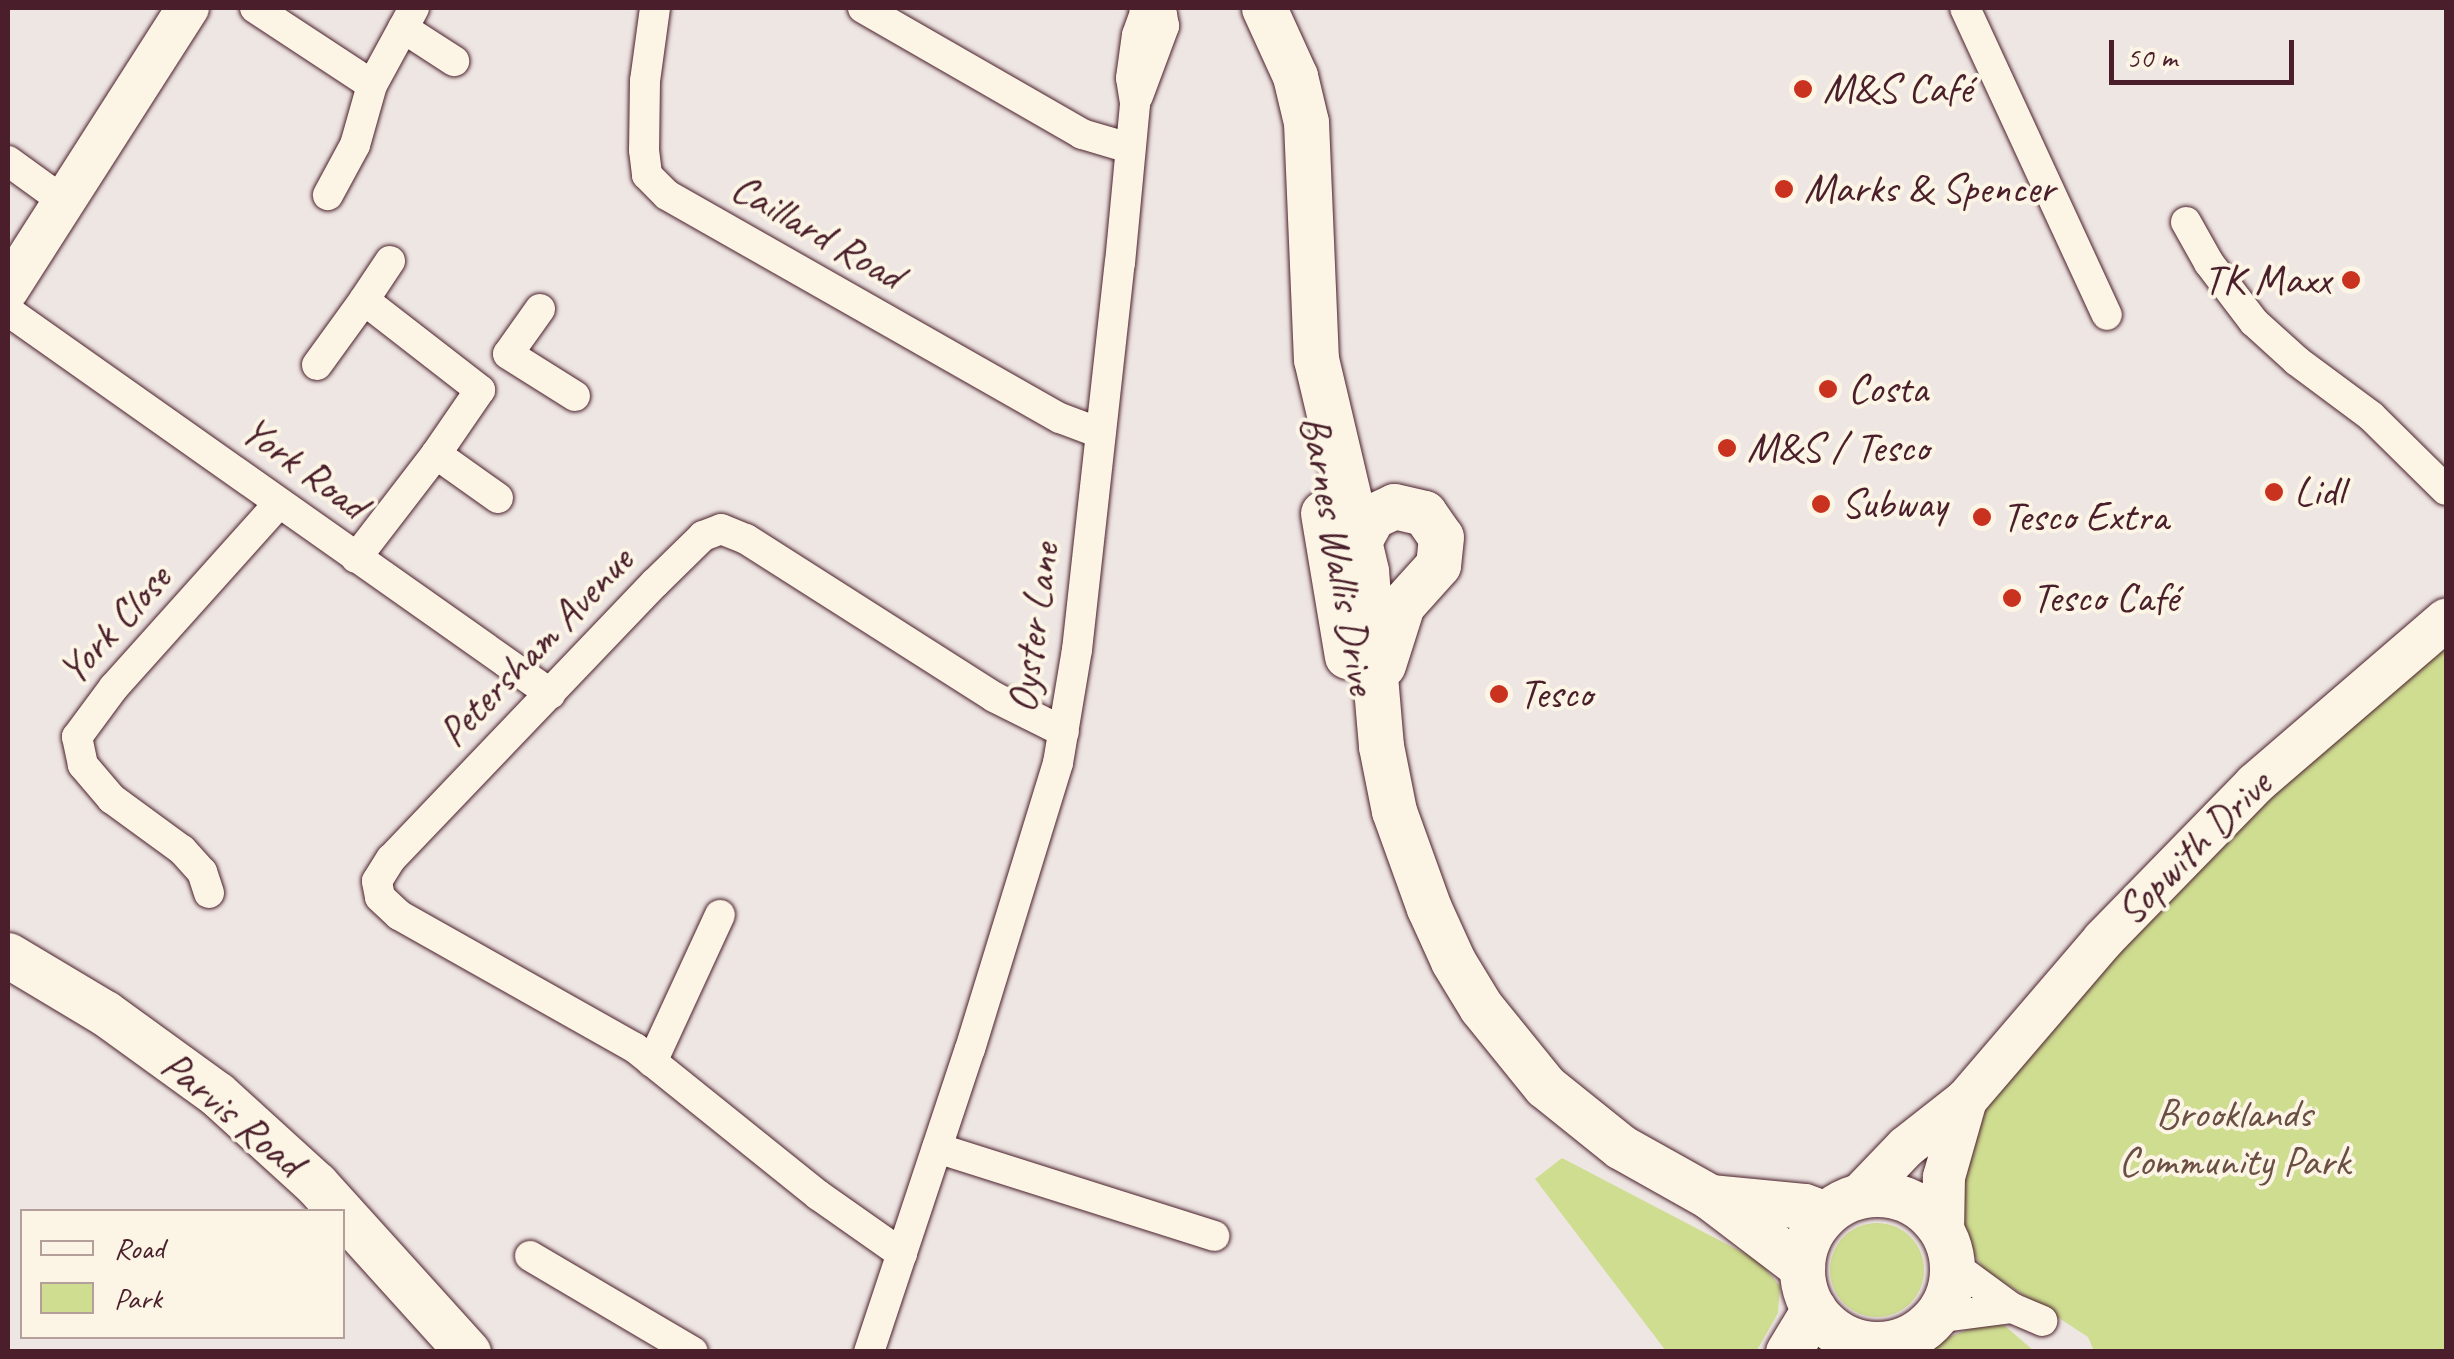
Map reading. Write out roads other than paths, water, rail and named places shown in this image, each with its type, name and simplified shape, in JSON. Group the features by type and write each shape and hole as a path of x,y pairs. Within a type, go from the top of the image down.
{"main road":[{"name":"Barnes Wallis Drive","path":"1266,9 1295,76 1306,122 1321,381 1363,556 1381,746 1394,811 1428,908 1453,961 1491,1020 1545,1086 1634,1154 1710,1197 1808,1288"},
{"name":"Barnes Wallis Drive","path":"1321,381 1344,446 1376,490 1394,506 1424,513 1441,537 1438,565 1402,605 1386,643 1378,701"},
{"name":"Barnes Wallis Drive","path":"1321,381 1310,406 1323,517 1352,689 1381,746"},
{"name":"Barnes Wallis Drive","path":"1394,506 1373,516 1363,556 1382,584 1402,589 1418,586"},
{"name":"Parvis Road","path":"8,955 104,1014 217,1094 340,1209"},
{"path":"1842,1205 1874,1194 1907,1200 1922,1208 1948,1249"},
{"name":"Barnes Wallis Drive","path":"1710,1197 1804,1206 1842,1205"},
{"name":"Sopwith Drive","path":"1788,1352 1808,1288 1805,1247 1842,1205"},
{"name":"Parvis Road","path":"345,1215 468,1352"},
{"name":"Sopwith Drive","path":"1934,1318 1948,1293 1948,1249"},
{"path":"1808,1288 1843,1336 1876,1348 1910,1336 1934,1318"}],"street":[{"path":"8,289 188,8"},
{"path":"255,8 372,85"},
{"name":"Caillard Road","path":"656,8 645,81 644,150 648,174 666,194 1060,418 1100,432"},
{"path":"863,8 1082,134 1128,148"},
{"name":"Oyster Lane","path":"869,1352 1034,847 1064,732 1135,103 1131,78 1137,35 1146,8"},
{"path":"1964,8 2107,315"},
{"path":"328,195 355,146 372,85 408,18 454,61"},
{"path":"8,161 66,203"},
{"path":"2186,222 2209,263 2252,320 2297,361 2372,416 2446,490"},
{"path":"317,365 390,261"},
{"path":"364,300 480,390"},
{"path":"356,558 540,309"},
{"name":"York Road","path":"8,311 550,694"},
{"path":"508,354 575,396"},
{"path":"436,454 498,498"},
{"name":"York Close","path":"209,893 202,872 182,850 112,799 83,765 77,737 114,687 279,502"},
{"name":"Petersham Avenue","path":"902,1254 818,1194 652,1062 605,1030 446,945 380,897 377,882 391,859 702,536 721,529 746,539 994,697 1064,732"},
{"name":"Sopwith Drive","path":"1842,1205 1966,1100 2103,940 2256,784 2446,620"},
{"path":"652,1062 720,915"},
{"name":"Sopwith Drive","path":"1948,1249 1948,1158 1966,1100"},
{"path":"937,1148 1214,1236"},
{"path":"1948,1249 2012,1308 2042,1320"},
{"path":"530,1256 693,1352"},
{"path":"1934,1318 2012,1308"}],"place":[{"name":"M&S Café","path":"1803,89"},
{"name":"Marks & Spencer","path":"1784,189"},
{"name":"TK Maxx","path":"2351,280"},
{"name":"Costa","path":"1828,389"},
{"name":"M&S / Tesco","path":"1727,448"},
{"name":"Lidl","path":"2274,492"},
{"name":"Subway","path":"1821,504"},
{"name":"Tesco Extra","path":"1982,517"},
{"name":"Tesco Café","path":"2012,598"},
{"name":"Tesco","path":"1499,694"}],"park label":[{"name":"Brooklands Community Park","path":"2234,1138"}]}
